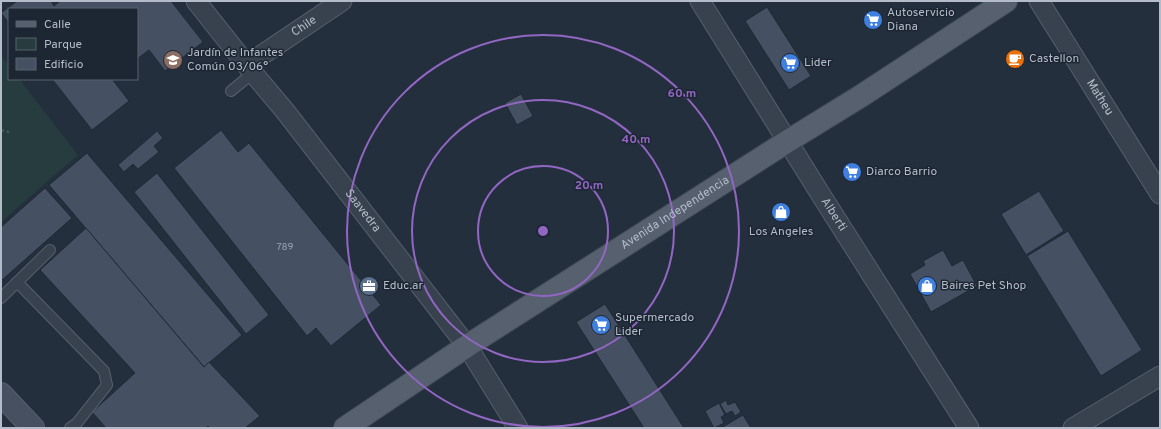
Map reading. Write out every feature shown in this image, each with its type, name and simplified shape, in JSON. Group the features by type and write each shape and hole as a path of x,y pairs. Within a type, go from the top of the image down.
{"main road":[{"name":"Avenida Independencia","path":"345,428 467,346 861,96 1006,1"},
{"path":"1,394 33,428"}],"street":[{"name":"Saavedra","path":"196,1 290,117 467,346 518,428"},
{"name":"Chile","path":"250,69 342,1"},
{"name":"Alberti","path":"700,1 969,428"},
{"name":"Matheu","path":"1039,1 1160,194"},
{"path":"1073,428 1160,376"}],"lane":[{"path":"231,91 250,69"},
{"path":"1,298 50,250"},
{"path":"17,282 104,371 107,385 77,423 70,428"}],"path":[{"path":"1,130 9,132"}],"green space":[{"path":"1,55 8,65 8,80 20,80 78,155 1,222"}],"building":[{"path":"17,1 51,1 54,6 60,1 171,1 203,42 165,71 149,50 138,58 138,8 8,8 8,22 1,13"},
{"path":"767,7 811,76 789,90 745,21"},
{"path":"53,80 113,80 129,101 92,130"},
{"path":"521,94 533,116 517,125 505,103"},
{"path":"221,130 238,152 249,143 381,305 331,346 316,328 307,336 174,168"},
{"path":"157,131 163,138 154,146 159,152 138,169 133,164 124,172 118,165"},
{"path":"87,153 242,335 204,367 49,185"},
{"path":"157,173 269,315 246,334 134,192"},
{"path":"45,188 72,218 1,281 1,227"},
{"path":"1039,191 1064,231 1026,255 1001,214"},
{"path":"86,228 204,367 209,362 260,416 245,428 210,428 208,426 206,428 106,428 92,412 135,373 40,270"},
{"path":"1068,231 1142,350 1101,376 1027,256"},
{"path":"943,250 952,266 963,260 977,286 931,312 910,274 925,265 923,261"},
{"path":"605,304 684,428 644,428 576,322"},
{"path":"726,400 728,405 735,402 741,412 735,416 732,411 726,414 720,404"},
{"path":"719,403 725,415 721,417 724,423 714,428 705,411"},
{"path":"743,415 751,428 721,428"}],"place":[{"name":"Autoservicio Diana","path":"873,20"},
{"name":"Castellon","path":"1015,59"},
{"name":"Jardín de Infantes Común 03/06°","path":"173,60"},
{"name":"Lider","path":"790,63"},
{"name":"Diarco Barrio","path":"852,172"},
{"name":"Los Angeles","path":"781,212"},
{"name":"Educ.ar","path":"369,286"},
{"name":"Baires Pet Shop","path":"927,286"},
{"name":"Supermercado Lider","path":"601,325"}]}
